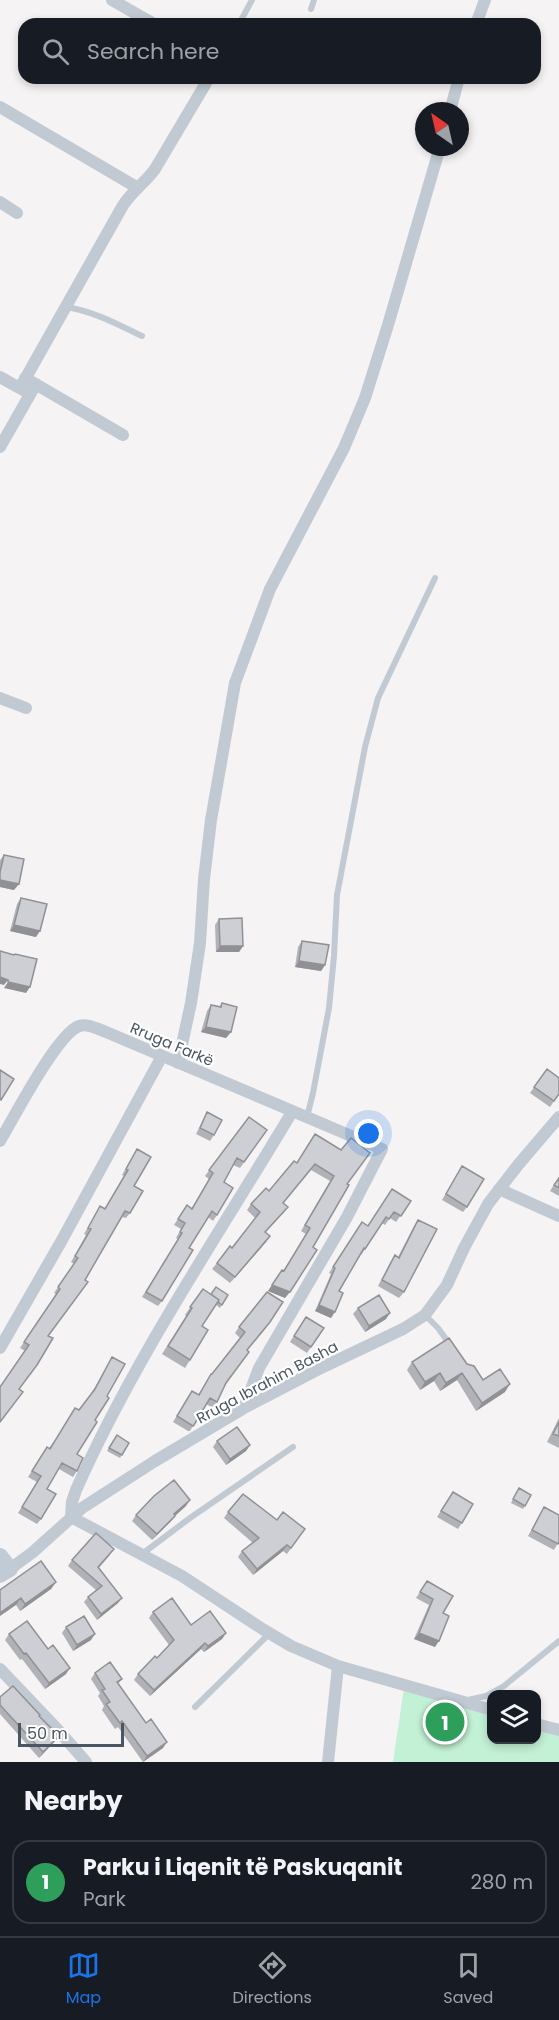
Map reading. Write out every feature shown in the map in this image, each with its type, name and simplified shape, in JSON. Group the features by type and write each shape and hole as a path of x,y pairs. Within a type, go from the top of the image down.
{"street":[{"path":"112,0 144,18"},
{"path":"478,18 485,0"},
{"path":"0,447 65,307 122,207 155,169 205,84"},
{"path":"452,102 457,84"},
{"path":"0,107 138,188"},
{"path":"178,1063 191,1003 200,943 211,820 235,683 270,589 344,448 365,398 437,156"},
{"path":"0,202 17,213"},
{"path":"0,377 28,386 123,435"},
{"path":"0,698 26,708"},
{"name":"Rruga Farkë","path":"0,1142 64,1038 76,1027 82,1025 92,1027 382,1149 347,1217 259,1368 244,1408"},
{"path":"0,1348 162,1056"},
{"path":"292,1112 172,1309 116,1409 76,1490 71,1516 182,1576 291,1646 338,1666 487,1708"},
{"name":"Rruga Ibrahim Basha","path":"3,1567 33,1552 71,1516 155,1461 244,1408 404,1329 425,1315 447,1285 478,1221 499,1189 559,1117"},
{"path":"499,1189 559,1216"},
{"path":"328,1762 338,1666"},
{"path":"0,1669 86,1762"},
{"path":"541,1725 559,1730"}],"lane":[{"path":"242,18 252,0"},
{"path":"311,9 314,0"},
{"path":"65,307 82,309 142,336"},
{"path":"307,1118 329,1008 338,895 365,747 378,698 435,578"},
{"path":"425,1315 438,1328 455,1352"},
{"path":"141,1554 293,1447"},
{"path":"195,1707 270,1634"},
{"path":"465,1701 486,1696 504,1686 559,1641"}],"green space":[{"path":"404,1688 487,1713 487,1744 541,1744 541,1730 559,1735 559,1762 393,1762"}],"building":[{"path":"4,855 24,859 19,884 0,880"},
{"path":"21,898 47,904 40,931 14,925"},
{"path":"242,918 243,946 220,946 219,919"},
{"path":"302,941 329,945 325,965 299,961"},
{"path":"0,951 37,959 30,987 8,982 0,977"},
{"path":"222,1003 237,1007 231,1032 206,1027 211,1005 221,1007"},
{"path":"547,1069 559,1078 559,1094 554,1101 534,1087"},
{"path":"0,1070 14,1079 1,1100 0,1099"},
{"path":"207,1112 222,1120 214,1135 200,1128"},
{"path":"249,1117 267,1130 244,1162 237,1158 224,1182 233,1188 217,1215 212,1211 189,1248 193,1250 162,1301 146,1292 182,1233 180,1232 185,1223 178,1219 187,1205 192,1209 213,1173 209,1170"},
{"path":"315,1134 341,1150 351,1138 370,1153 347,1184 349,1185 313,1247 317,1250 290,1292 272,1285 282,1270 284,1271 310,1228 305,1225 334,1176 315,1164 283,1203 288,1207 265,1232 270,1236 235,1277 217,1263 260,1212 251,1204 266,1188 269,1191 294,1161 297,1163"},
{"path":"137,1149 151,1157 134,1186 143,1191 130,1213 125,1211 85,1280 88,1282 48,1336 53,1338 19,1389 23,1392 0,1422 0,1387 29,1345 24,1342 60,1289 58,1287 78,1258 75,1256 91,1229 88,1228 100,1206 105,1209 128,1170 126,1169"},
{"path":"462,1166 484,1179 467,1207 446,1194"},
{"path":"559,1178 559,1188 554,1185"},
{"path":"392,1189 411,1201 401,1216 394,1212 389,1219 386,1217 364,1248 339,1291 343,1293 335,1312 319,1305 335,1268 333,1267 362,1222 368,1226"},
{"path":"418,1220 437,1229 404,1292 382,1280 395,1255 399,1258"},
{"path":"216,1287 228,1295 222,1305 211,1294"},
{"path":"203,1289 219,1300 202,1326 208,1330 190,1360 168,1346"},
{"path":"267,1292 283,1302 247,1350 249,1352 226,1383 217,1402 210,1398 193,1426 177,1416 192,1391 199,1395 211,1374 245,1332 239,1327"},
{"path":"379,1295 390,1313 369,1326 358,1308"},
{"path":"306,1317 324,1328 311,1347 294,1336"},
{"path":"449,1338 467,1364 474,1366 483,1380 500,1369 510,1384 482,1403 462,1373 446,1383 440,1373 425,1382 412,1362"},
{"path":"112,1357 125,1364 107,1396 109,1398 95,1420 97,1422 77,1454 83,1458 77,1471 62,1463 47,1489 56,1494 41,1519 22,1507 41,1476 32,1471 47,1447 50,1449 75,1408 79,1410 95,1389"},
{"path":"559,1422 559,1436 553,1434"},
{"path":"237,1427 250,1445 230,1459 217,1441"},
{"path":"117,1435 129,1443 122,1455 109,1448"},
{"path":"174,1480 190,1500 157,1534 136,1515"},
{"path":"519,1488 531,1495 525,1506 513,1499"},
{"path":"453,1492 473,1504 462,1523 441,1511"},
{"path":"243,1494 277,1520 283,1512 305,1529 291,1548 287,1545 257,1569 242,1551 259,1538 228,1512"},
{"path":"544,1507 559,1515 558,1544 532,1530"},
{"path":"96,1533 114,1549 98,1567 122,1598 101,1614 88,1597 102,1586 72,1560"},
{"path":"41,1561 56,1582 25,1604 21,1598 0,1613 0,1590"},
{"path":"427,1581 453,1596 443,1613 449,1616 439,1641 419,1633 433,1599 420,1592"},
{"path":"172,1598 191,1625 210,1611 226,1633 208,1646 205,1643 154,1690 138,1674 174,1640 153,1612"},
{"path":"84,1616 95,1634 77,1645 66,1627"},
{"path":"27,1621 48,1649 53,1645 70,1668 49,1683 9,1634"},
{"path":"110,1662 122,1679 117,1682 146,1723 151,1719 167,1742 147,1756 122,1721 120,1723 106,1704 110,1702 95,1673"},
{"path":"13,1686 59,1736 43,1752 0,1705 0,1697"}],"place":[{"name":"Parku i Liqenit të Paskuqanit","path":"445,1722"}]}
